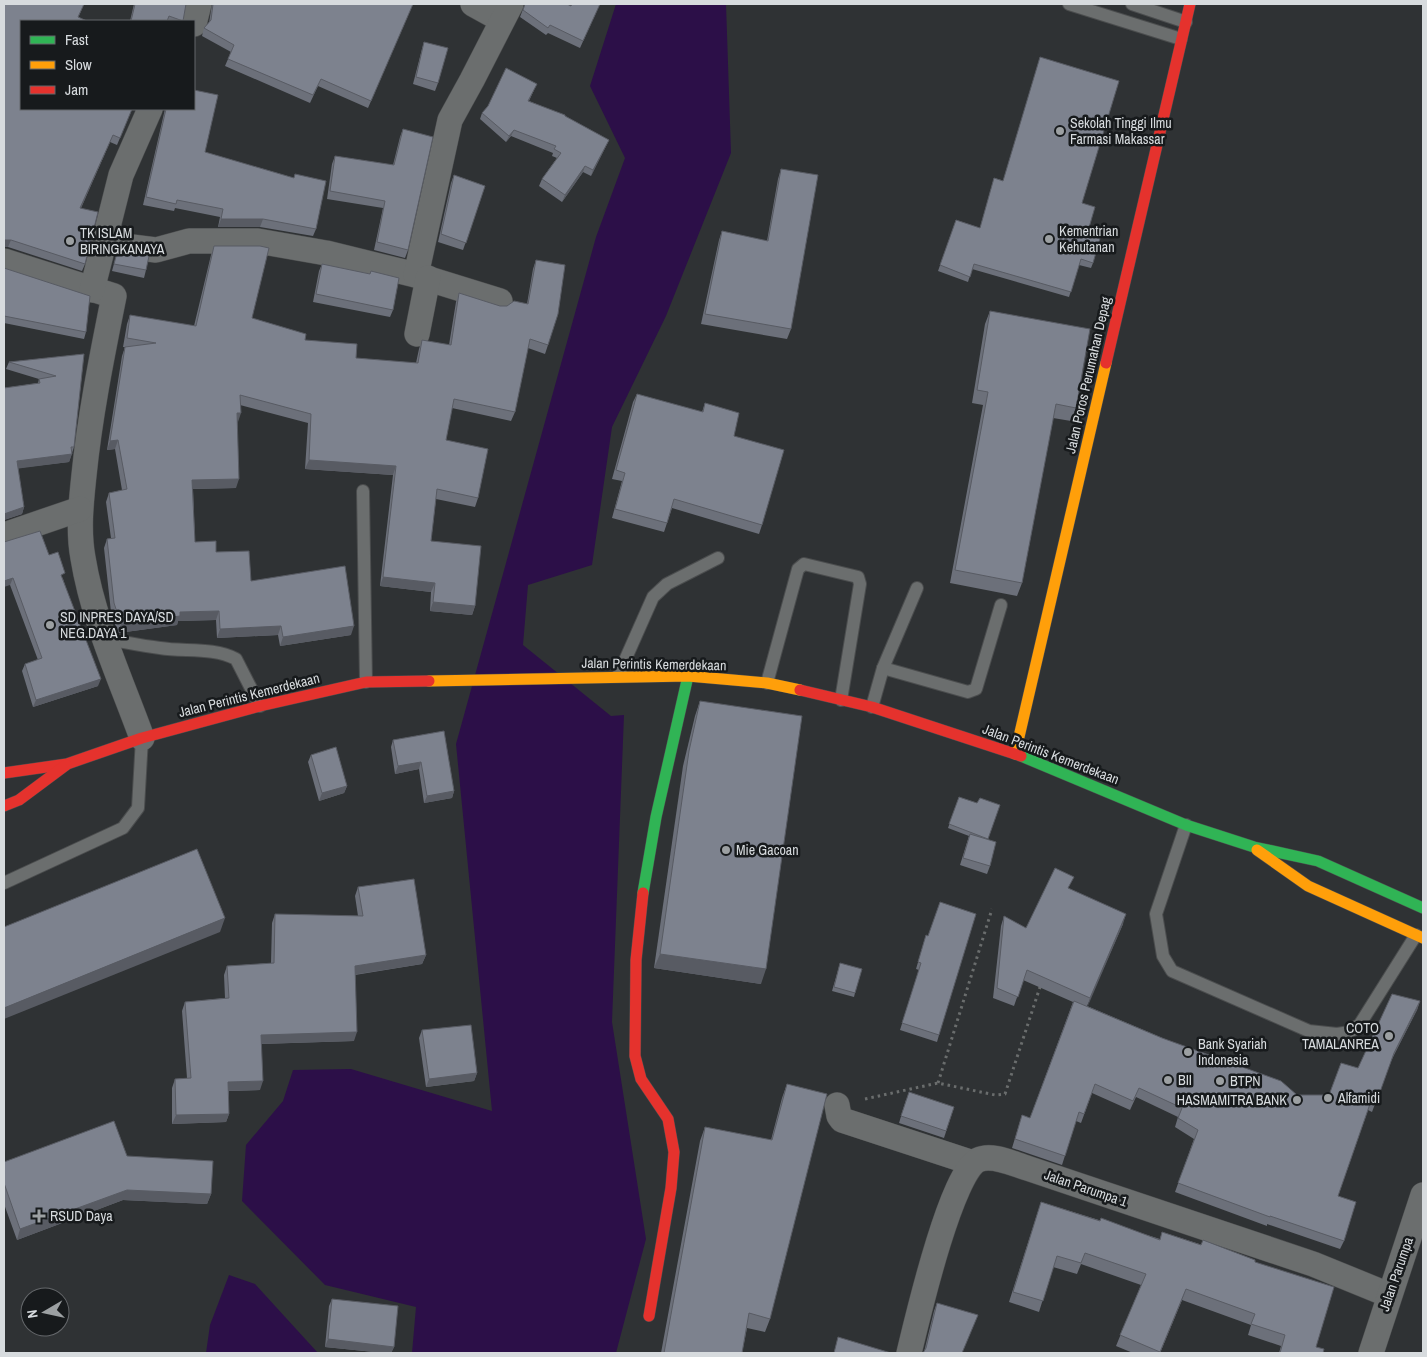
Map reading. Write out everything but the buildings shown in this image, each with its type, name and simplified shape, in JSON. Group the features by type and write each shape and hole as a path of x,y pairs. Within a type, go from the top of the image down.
{"main road":[{"name":"Jalan Poros Perumahan Depag","path":"1015,754 1190,4"},
{"name":"Jalan Perintis Kemerdekaan","path":"4,773 67,764 142,738 260,706 366,682 688,676 766,683 872,707 1015,754 1186,825 1254,847 1318,861 1423,908"},
{"path":"649,1316 669,1200 674,1145 666,1114 646,1091 638,1075 635,1058 635,971 649,852 688,676"},
{"name":"Jalan Perintis Kemerdekaan","path":"4,806 19,800 67,764"},
{"name":"Jalan Perintis Kemerdekaan","path":"1254,847 1280,868 1308,886 1420,937"}],"street":[{"path":"195,20 199,4"},
{"path":"418,334 422,277 450,120 507,12 473,4"},
{"path":"92,290 121,175 150,110"},
{"path":"105,239 132,247 156,250 189,241 258,241 326,253 422,277 500,301"},
{"path":"4,261 114,296 89,427 80,509 83,558 90,591 142,738"},
{"path":"4,535 80,509"},
{"path":"837,1105 839,1116 842,1120 973,1163 952,1206 931,1261 909,1353"},
{"name":"Jalan Parumpa 1","path":"973,1163 988,1158 1027,1168 1313,1264 1389,1295"},
{"name":"Jalan Parumpa","path":"1371,1353 1423,1195"}],"lane":[{"path":"1069,4 1181,39"},
{"path":"1132,4 1186,22"},
{"path":"363,491 366,682"},
{"path":"614,676 653,597 667,584 718,558"},
{"path":"766,683 798,569 804,564 858,577 860,584 841,700"},
{"path":"872,707 883,668 917,588"},
{"path":"883,668 968,692 976,689 1002,604"},
{"path":"106,639 160,648 218,653 230,656 236,659 260,706"},
{"path":"4,883 123,828 127,824 138,808 142,738"},
{"path":"1186,825 1156,914 1164,956 1172,971 1309,1031 1326,1035 1337,1034 1350,1032 1360,1024 1420,937"}],"path":[{"path":"938,1084 992,909"},
{"path":"837,1105 938,1084 995,1095 1005,1094 1042,982"}],"shaded area":[{"path":"616,4 726,4 731,153 666,316 612,427 592,565 528,585 523,645 611,716 624,715 612,1022 646,1239 616,1353 412,1353 416,1307 325,1285 242,1201 246,1145 283,1101 293,1070 351,1069 492,1111 456,744 596,237 625,158 590,86"},
{"path":"229,1275 255,1284 318,1353 206,1353 210,1325"}],"traffic: fast":[{"path":"643,893 656,817 688,676"},
{"path":"1021,756 1186,825 1254,847 1318,861 1423,908"}],"traffic: slow":[{"path":"1015,754 1106,363"},
{"path":"429,681 688,676 767,683 800,690"},
{"path":"1257,850 1308,886 1423,938"}],"traffic: jam":[{"path":"1106,363 1190,4"},
{"path":"4,773 67,764 142,738 260,706 366,682 429,681"},
{"path":"800,690 872,707 1021,756"},
{"path":"4,806 19,800 66,765"},
{"path":"643,893 636,960 635,1056 641,1079 668,1119 674,1152 671,1188 649,1316"}],"place":[{"name":"Sekolah Tinggi Ilmu Farmasi Makassar","path":"1060,131"},
{"name":"Kementrian Kehutanan","path":"1049,239"},
{"name":"TK ISLAM BIRINGKANAYA","path":"70,241"},
{"name":"SD INPRES DAYA/SD NEG.DAYA 1","path":"50,625"},
{"name":"Mie Gacoan","path":"726,850"},
{"name":"COTO TAMALANREA","path":"1389,1036"},
{"name":"Bank Syariah Indonesia","path":"1188,1052"},
{"name":"BII","path":"1168,1080"},
{"name":"BTPN","path":"1220,1081"},
{"name":"Alfamidi","path":"1328,1098"},
{"name":"HASMAMITRA BANK","path":"1297,1100"},
{"name":"RSUD Daya","path":"39,1216"}]}
